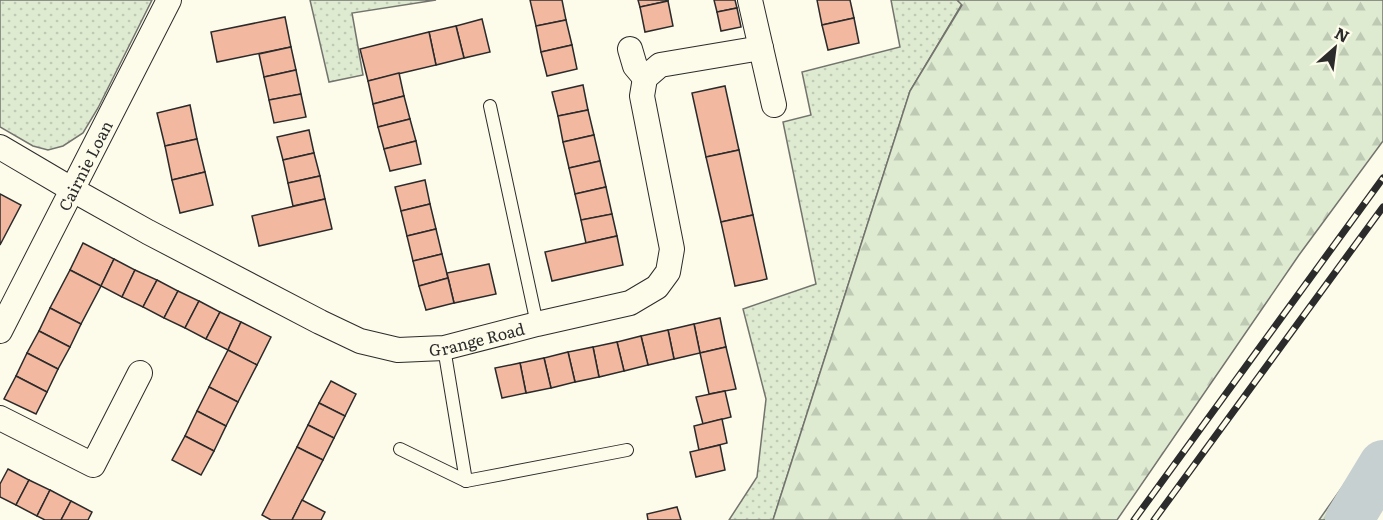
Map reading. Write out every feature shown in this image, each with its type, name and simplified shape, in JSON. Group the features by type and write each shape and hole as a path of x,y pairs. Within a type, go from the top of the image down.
{"street":[{"name":"Cairnie Loan","path":"0,331 170,0"},
{"path":"750,0 774,105"},
{"path":"630,49 635,66 645,78 660,65 761,48"},
{"name":"Grange Road","path":"0,147 73,190 247,284 360,341 398,350 444,348 630,303 657,287 668,272 672,249 642,96 645,78"},
{"path":"0,418 93,465 140,373"}],"lane":[{"path":"490,106 537,324"},
{"path":"444,348 466,481"},
{"path":"400,449 466,481 627,450"}],"green space":[{"path":"0,0 152,0 98,108 83,133 63,146 48,150 33,146 0,127"},
{"path":"310,0 436,0 352,13 363,75 329,82"},
{"path":"891,0 957,0 962,4 910,91 773,520 729,520 757,477 766,399 743,309 816,284 783,122 811,115 802,72 900,47"},
{"path":"957,0 1383,0 1383,141 1299,255 1117,520 773,520 910,91 962,5"},
{"path":"1369,449 1383,450 1383,494 1366,520 1319,520"}],"building":[{"path":"530,0 562,0 566,20 536,26"},
{"path":"638,0 668,0 668,1 640,7"},
{"path":"714,0 735,0 737,8 717,12"},
{"path":"817,0 850,0 854,18 822,25"},
{"path":"668,1 673,26 645,32 640,7"},
{"path":"737,8 741,27 721,31 717,12"},
{"path":"285,17 291,47 217,62 211,32"},
{"path":"854,18 859,43 828,50 822,25"},
{"path":"482,19 490,52 464,58 456,26"},
{"path":"566,20 572,45 541,52 536,26"},
{"path":"456,26 464,58 436,65 429,32"},
{"path":"429,32 436,65 368,81 360,49"},
{"path":"572,45 577,69 547,76 541,52"},
{"path":"291,47 296,70 264,77 259,54"},
{"path":"296,70 301,94 269,100 264,77"},
{"path":"399,73 404,96 373,104 368,81"},
{"path":"583,85 588,110 558,116 552,92"},
{"path":"725,86 739,150 706,157 692,93"},
{"path":"301,94 306,117 274,123 269,100"},
{"path":"404,96 410,119 378,127 373,104"},
{"path":"190,105 197,139 165,146 157,113"},
{"path":"588,110 594,135 563,142 558,116"},
{"path":"410,119 416,141 384,149 378,127"},
{"path":"309,130 314,153 283,160 277,137"},
{"path":"594,135 600,161 569,168 563,142"},
{"path":"197,139 205,172 172,180 165,146"},
{"path":"416,141 421,164 390,171 384,149"},
{"path":"739,150 753,215 721,222 706,157"},
{"path":"314,153 320,176 288,183 283,160"},
{"path":"600,161 606,187 575,194 569,168"},
{"path":"205,172 213,205 180,213 172,180"},
{"path":"320,176 325,199 293,206 288,183"},
{"path":"425,180 430,204 401,211 395,187"},
{"path":"606,187 612,214 581,220 575,194"},
{"path":"0,194 21,205 0,245"},
{"path":"325,199 332,229 259,246 252,216"},
{"path":"430,204 436,229 407,236 401,211"},
{"path":"612,214 617,236 586,243 581,220"},
{"path":"753,215 767,279 735,286 721,222"},
{"path":"436,229 442,254 413,261 407,236"},
{"path":"617,236 623,265 552,281 545,252"},
{"path":"83,243 114,259 101,286 70,270"},
{"path":"442,254 448,278 419,286 413,261"},
{"path":"114,259 135,270 122,297 101,286"},
{"path":"489,264 496,294 454,303 447,273"},
{"path":"70,270 101,286 81,324 50,308"},
{"path":"135,270 157,280 143,307 122,297"},
{"path":"448,278 454,303 426,310 419,286"},
{"path":"157,280 178,291 164,318 143,307"},
{"path":"178,291 199,301 185,328 164,318"},
{"path":"199,301 220,312 206,339 185,328"},
{"path":"50,308 81,324 70,347 39,331"},
{"path":"220,312 241,322 228,350 206,339"},
{"path":"720,318 726,347 700,353 694,324"},
{"path":"241,322 271,337 257,365 228,350"},
{"path":"694,324 700,353 674,359 668,330"},
{"path":"668,330 674,359 648,365 641,336"},
{"path":"39,331 70,347 58,369 27,353"},
{"path":"641,336 648,365 624,371 617,342"},
{"path":"617,342 624,371 599,377 593,347"},
{"path":"593,347 599,377 575,382 568,352"},
{"path":"726,347 736,389 709,394 700,353"},
{"path":"228,350 257,365 238,402 209,387"},
{"path":"568,352 575,382 551,388 544,358"},
{"path":"27,353 58,369 47,392 16,376"},
{"path":"544,358 551,388 526,393 520,363"},
{"path":"520,363 526,393 502,398 495,368"},
{"path":"16,376 47,392 36,414 4,399"},
{"path":"331,381 356,394 345,416 319,403"},
{"path":"209,387 238,402 226,426 197,411"},
{"path":"725,391 731,417 703,424 696,397"},
{"path":"319,403 345,416 334,438 308,425"},
{"path":"197,411 226,426 214,451 185,436"},
{"path":"722,419 727,443 699,450 694,426"},
{"path":"308,425 334,438 323,460 297,447"},
{"path":"185,436 214,451 201,475 172,460"},
{"path":"720,445 725,470 696,477 690,452"},
{"path":"297,447 323,460 292,520 271,520 262,515"},
{"path":"8,469 29,480 16,505 0,497 0,484"},
{"path":"29,480 50,490 37,516 16,505"},
{"path":"50,490 71,501 61,520 45,520 37,516"},
{"path":"302,500 325,512 321,520 292,520"},
{"path":"71,501 92,512 88,520 61,520"},
{"path":"677,507 681,520 648,520 647,514"}],"waterway":[{"path":"1349,520 1383,464"}],"railway":[{"path":"1134,520 1383,178"},
{"path":"1154,520 1383,207"}]}
